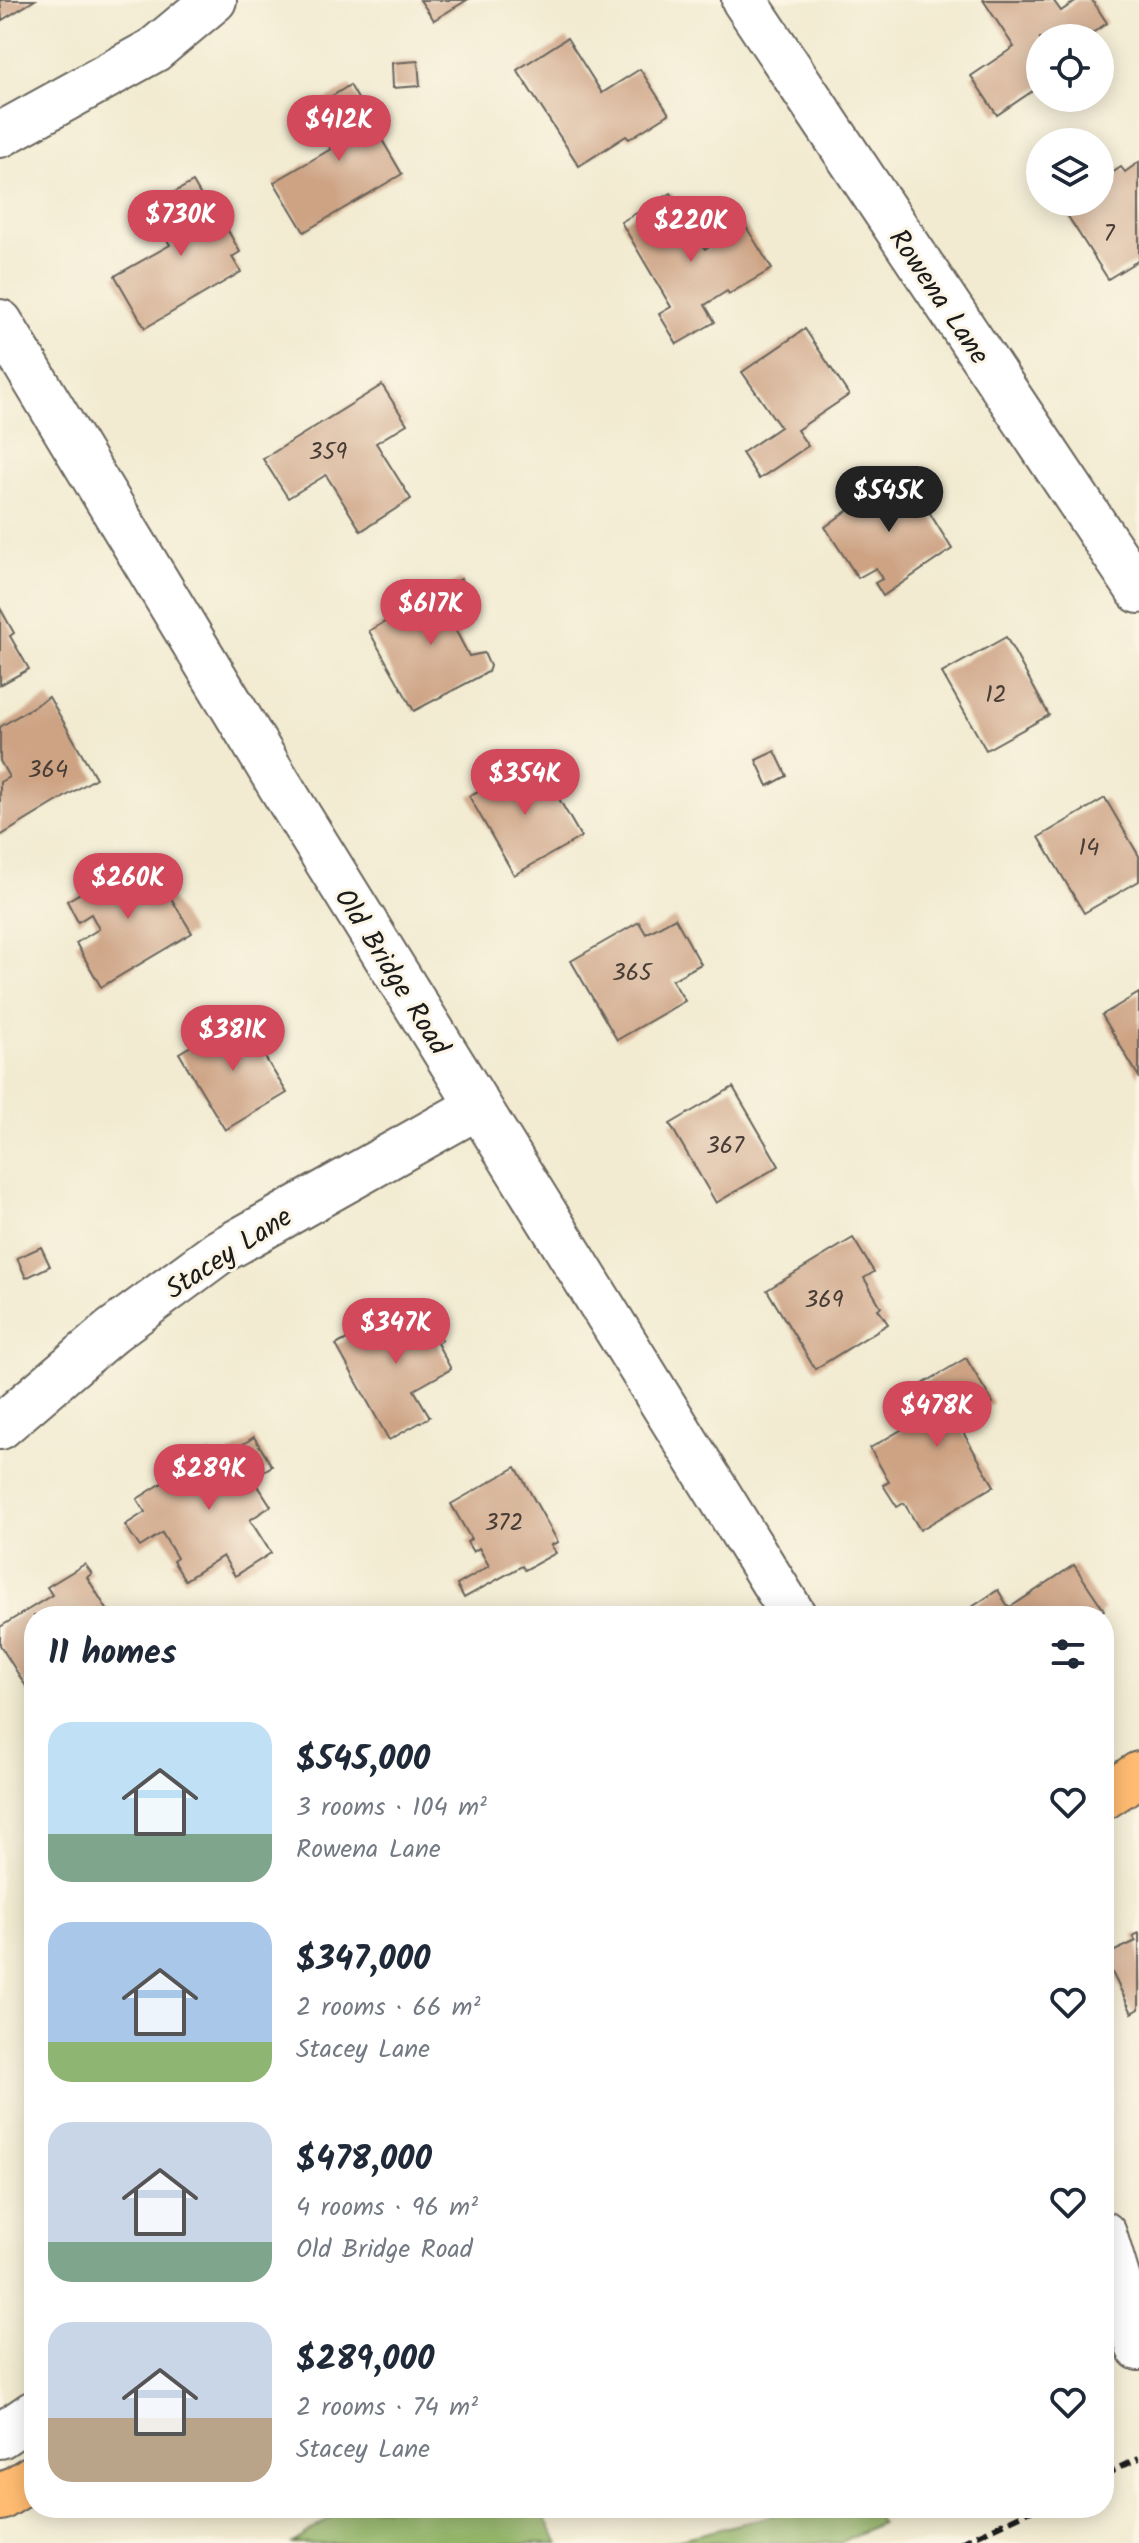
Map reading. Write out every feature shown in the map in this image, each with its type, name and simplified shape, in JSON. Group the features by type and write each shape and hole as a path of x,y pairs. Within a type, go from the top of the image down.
{"main road":[{"path":"1114,1790 1139,1774"},
{"path":"0,2498 24,2483"}],"street":[{"path":"0,135 154,50 214,0"},
{"name":"Rowena Lane","path":"744,0 1139,591"},
{"name":"Old Bridge Road","path":"0,322 477,1107 788,1606"},
{"name":"Stacey Lane","path":"0,1427 112,1331 219,1252 477,1107"},
{"path":"1114,2266 1139,2347"},
{"path":"0,2436 24,2420"}],"green space":[{"path":"330,2518 545,2518 559,2543 292,2543"},
{"path":"762,2518 878,2518 881,2523 840,2543 665,2543"}],"building":[{"path":"0,0 35,0 2,20"},
{"path":"420,0 467,0 434,20"},
{"path":"983,0 1053,0 1061,11 1077,0 1092,0 1107,23 1026,24 1026,95 997,115 971,76 1014,47"},
{"path":"567,38 602,93 640,69 669,114 629,139 626,136 579,166 517,70"},
{"path":"418,61 420,86 393,88 392,63"},
{"path":"350,85 402,174 304,232 274,182 331,149 308,111"},
{"path":"1139,162 1139,260 1108,279 1068,216 1114,216 1114,172 1121,167 1125,172"},
{"path":"193,182 216,222 222,220 240,252 232,257 241,272 145,328 115,276 170,245 148,207"},
{"path":"671,193 705,249 745,225 772,269 705,305 715,322 677,344 659,314 671,307 621,222"},
{"path":"805,329 849,395 797,430 808,446 759,479 742,453 780,427 742,372"},
{"path":"382,385 407,424 376,443 411,499 361,531 326,475 288,498 263,459"},
{"path":"903,470 952,549 883,596 875,583 882,579 876,568 858,578 825,527"},
{"path":"461,579 477,614 455,629 469,656 484,653 490,666 488,672 414,711 369,631"},
{"path":"0,608 14,633 10,636 29,669 0,685"},
{"path":"1006,637 1049,715 986,750 942,673"},
{"path":"49,697 96,778 0,836 0,782 9,777 0,761 0,727"},
{"path":"775,751 787,776 768,786 756,760"},
{"path":"536,759 581,837 514,875 469,796"},
{"path":"1105,798 1139,856 1139,881 1084,913 1039,837"},
{"path":"145,855 192,933 101,987 76,943 99,929 91,914 78,922 67,901"},
{"path":"675,918 701,964 672,980 685,1001 617,1040 571,961 639,922 646,934"},
{"path":"1139,993 1139,1077 1102,1015"},
{"path":"240,1017 287,1093 225,1130 179,1053"},
{"path":"733,1087 779,1166 716,1203 670,1124"},
{"path":"853,1238 874,1272 864,1278 888,1324 815,1369 767,1290"},
{"path":"41,1247 50,1266 26,1278 17,1258"},
{"path":"412,1303 418,1313 424,1309 442,1340 437,1343 451,1369 414,1390 430,1417 389,1440 336,1345"},
{"path":"966,1358 993,1403 966,1418 964,1434 994,1486 920,1530 904,1503 897,1507 883,1485 889,1482 870,1448 926,1418 911,1391"},
{"path":"254,1437 272,1466 253,1478 271,1506 250,1520 271,1553 235,1576 223,1556 185,1580 173,1561 177,1558 162,1533 140,1547 125,1525 145,1512 137,1499 211,1452 218,1461"},
{"path":"516,1467 558,1542 551,1545 556,1553 525,1570 522,1566 464,1598 457,1585 489,1566 479,1548 473,1552 467,1542 471,1539 451,1504"},
{"path":"85,1564 92,1574 87,1577 105,1606 34,1606 52,1595 47,1587"},
{"path":"1074,1565 1101,1606 1012,1606"},
{"path":"998,1590 1008,1606 974,1606"},
{"path":"24,1612 24,1683 0,1645 0,1627"},
{"path":"1139,1933 1139,2009 1132,2013 1114,1976 1114,1951 1136,1941 1133,1936"}],"railway":[{"path":"1114,2470 1139,2458"},
{"path":"961,2543 1014,2518"}]}
